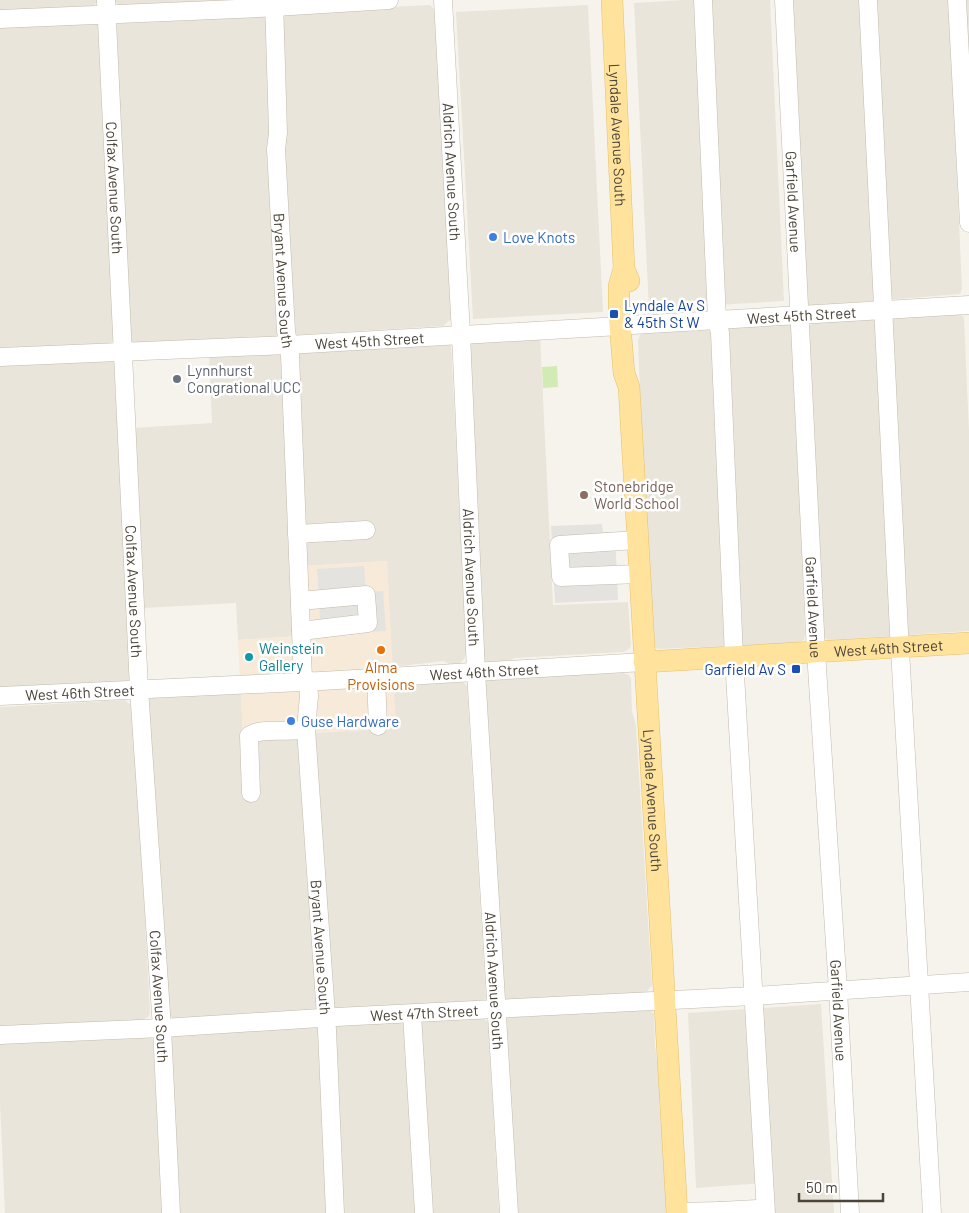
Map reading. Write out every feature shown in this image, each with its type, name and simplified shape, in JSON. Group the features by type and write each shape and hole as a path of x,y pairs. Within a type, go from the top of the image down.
{"main road":[{"name":"Lyndale Avenue South","path":"612,0 624,270 619,286 627,326 634,339 633,373 629,386 677,1213"},
{"name":"West 46th Street","path":"644,662 969,643"}],"street":[{"path":"0,19 107,7 389,0"},
{"name":"Aldrich Avenue South","path":"443,0 461,334 476,672 509,1213"},
{"path":"677,1213 762,1211 754,996 734,657 721,343 717,320 703,0"},
{"name":"Garfield Avenue","path":"784,0 816,652 838,990 850,1213"},
{"path":"868,0 900,647 932,1213"},
{"path":"957,0 969,223"},
{"name":"Bryant Avenue South","path":"274,3 278,133 276,150 290,355 301,631 309,696 306,729 326,1018 335,1213"},
{"name":"Colfax Avenue South","path":"107,7 140,689 162,1028 171,1213"},
{"name":"West 45th Street","path":"0,357 288,345 969,305"},
{"path":"297,534 366,530"},
{"path":"637,540 559,545 561,577 639,574"},
{"path":"300,602 366,595 368,623 301,631"},
{"name":"West 46th Street","path":"0,696 644,662"},
{"path":"376,677 378,726"},
{"path":"251,793 248,736 256,732 299,732 306,729"},
{"name":"West 47th Street","path":"0,1035 664,1001 969,982"},
{"path":"412,1014 424,1213"}],"shaded area":[{"path":"0,0 100,0 92,7 0,13"},
{"path":"114,0 264,0 119,5"},
{"path":"683,0 770,0 784,301 649,309 634,3"},
{"path":"790,0 949,0 962,289 960,294 808,306 805,304"},
{"path":"963,0 969,0 969,118"},
{"path":"430,5 436,11 451,319 443,326 294,335 284,167 279,12"},
{"path":"588,5 603,312 473,319 456,12"},
{"path":"264,16 268,20 280,336 134,344 129,338 115,30 121,21"},
{"path":"92,22 98,24 116,338 109,344 0,350 0,26"},
{"path":"961,314 964,318 969,432 969,631 829,640 822,638 809,326 813,323"},
{"path":"790,324 794,329 804,640 798,643 658,649 653,647 650,642 638,340 640,335 643,333"},
{"path":"540,336 553,605 628,602 631,645 629,649 623,652 515,658 507,661 485,662 482,661 468,342"},
{"path":"449,342 451,345 467,651 464,659 459,664 449,664 443,661 392,667 387,561 304,566 296,347"},
{"path":"281,353 284,359 299,636 238,640 236,603 143,608 133,428 212,423 209,354"},
{"path":"111,359 114,363 131,676 128,681 123,682 0,687 0,363"},
{"path":"602,524 603,532 615,532 618,600 555,603 551,526"},
{"path":"387,561 396,728 243,737 238,640 308,636 304,566"},
{"path":"364,566 366,592 383,591 386,631 321,635 317,569"},
{"path":"623,673 629,675 631,679 632,711 636,726 652,985 645,994 503,999 484,683 488,678"},
{"path":"463,682 467,686 485,1000 480,1002 330,1009 314,733 396,728 393,686"},
{"path":"241,693 243,737 302,734 318,1009 314,1012 173,1018 169,1016 148,702 155,695 161,694 170,697"},
{"path":"125,700 134,708 150,1013 148,1017 142,1020 0,1026 0,707"},
{"path":"821,1004 834,1213 767,1213 765,1183 696,1188 688,1013"},
{"path":"650,1009 654,1014 655,1046 662,1095 659,1101 668,1213 512,1213 503,1018"},
{"path":"483,1018 488,1022 499,1213 341,1213 332,1024"},
{"path":"320,1025 331,1213 175,1213 171,1034"},
{"path":"151,1037 153,1040 162,1213 5,1213 0,1103 0,1041"}],"green space":[{"path":"557,366 558,387 543,388 542,367"}],"place":[{"name":"Love Knots","path":"493,237"},
{"name":"Lyndale Av S & 45th St W","path":"614,314"},
{"name":"Lynnhurst Congrational UCC","path":"177,379"},
{"name":"Stonebridge World School","path":"584,495"},
{"name":"Alma Provisions","path":"381,650"},
{"name":"Weinstein Gallery","path":"249,657"},
{"name":"Garfield Av S","path":"796,669"},
{"name":"Guse Hardware","path":"291,721"}]}
